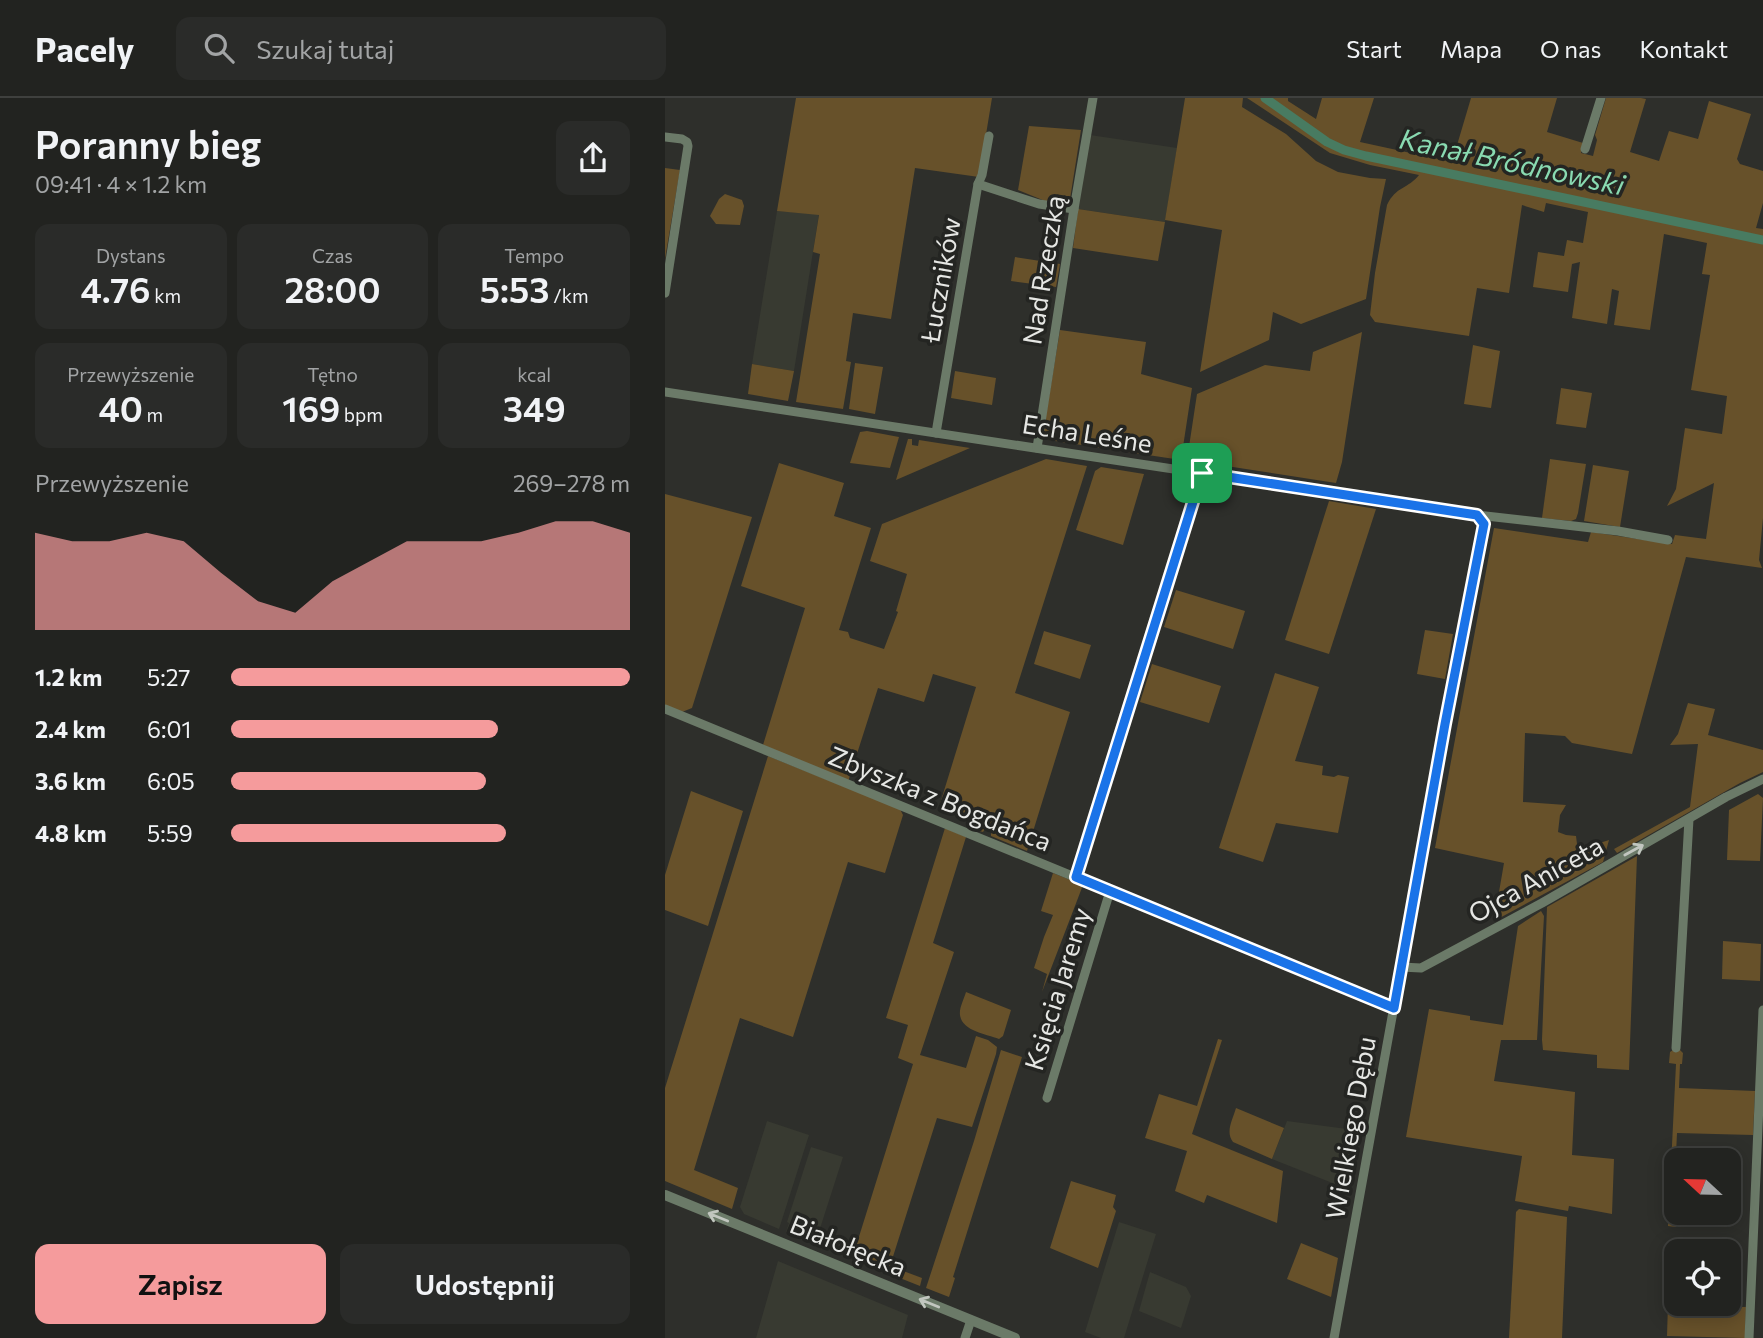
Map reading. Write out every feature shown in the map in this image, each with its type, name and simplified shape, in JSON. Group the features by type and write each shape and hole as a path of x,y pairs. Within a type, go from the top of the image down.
{"street":[{"name":"Nad Rzeczką","path":"1037,448 1093,98"},
{"path":"1585,149 1601,98"},
{"name":"Łuczników","path":"936,433 978,184 989,136"},
{"path":"665,137 682,139 688,146 665,293"},
{"path":"978,184 1039,204 1074,209"},
{"name":"Echa Leśne","path":"665,392 1477,515 1618,531 1668,540"},
{"path":"1076,877 1202,473"},
{"name":"Wielkiego Dębu","path":"1334,1338 1484,524 1477,515"},
{"name":"Zbyszka z Bogdańca","path":"665,709 1394,1008"},
{"name":"Ojca Aniceta","path":"1401,967 1421,968 1542,903 1726,797 1763,779"},
{"path":"1676,1048 1689,819"},
{"name":"Księcia Jaremy","path":"1047,1098 1110,891"},
{"path":"1749,1338 1763,1010"},
{"name":"Białołęcka","path":"665,1195 1014,1338"},
{"path":"965,1338 971,1320"}],"shaded area":[{"path":"796,98 992,98 979,177 915,168 891,319 853,313 846,361 851,362 843,409 796,402 820,254 813,252 819,215 777,211"},
{"path":"1185,98 1243,98 1242,107 1286,134 1316,161 1338,172 1386,179 1366,299 1301,324 1273,312 1269,340 1200,372 1222,230 1165,220"},
{"path":"1247,98 1288,98 1288,101 1316,119 1322,98 1374,98 1360,142 1452,162 1471,98 1557,98 1547,132 1583,143 1581,153 1593,156 1597,140 1595,135 1606,98 1646,99 1630,152 1659,161 1669,131 1698,139 1709,101 1751,114 1737,159 1740,164 1763,171 1763,203 1756,228 1763,229 1763,518 1759,560 1762,568 1686,557 1632,754 1572,743 1565,736 1525,733 1523,802 1566,805 1560,815 1558,832 1576,836 1577,844 1584,848 1609,840 1603,862 1494,921 1504,863 1435,848 1494,528 1588,542 1591,532 1672,544 1675,535 1706,539 1714,483 1667,506 1676,489 1685,428 1722,434 1727,396 1691,390 1710,275 1702,274 1707,243 1664,234 1650,330 1614,325 1619,291 1612,289 1607,324 1572,318 1580,262 1572,264 1568,292 1533,287 1538,252 1564,256 1567,240 1583,243 1588,212 1546,203 1544,212 1522,205 1509,293 1477,288 1469,336 1375,322 1370,315 1387,205 1394,194 1419,175 1330,153"},
{"path":"1029,126 1081,130 1070,199 1066,202 1045,201 1018,190"},
{"path":"1090,135 1177,148 1165,222 1078,209"},
{"path":"665,168 680,170 665,259"},
{"path":"725,194 742,200 744,206 740,225 716,224 710,216 719,199"},
{"path":"1078,209 1165,222 1158,261 1073,248"},
{"path":"777,211 819,214 794,371 752,364"},
{"path":"1015,257 1060,264 1056,287 1011,281"},
{"path":"1060,330 1146,342 1141,374 1192,388 1181,460 1042,439"},
{"path":"1362,332 1342,462 1336,483 1187,460 1197,394 1265,365 1310,371 1313,352"},
{"path":"1473,345 1500,351 1491,408 1464,404"},
{"path":"855,363 883,367 875,414 849,409"},
{"path":"752,364 794,371 788,401 748,394"},
{"path":"955,371 996,378 992,405 951,398"},
{"path":"1561,388 1592,393 1586,428 1556,424"},
{"path":"860,432 899,437 890,468 850,463"},
{"path":"908,439 912,439 912,445 918,446 919,440 970,448 896,480"},
{"path":"1046,459 1087,466 1015,693 1070,712 1027,851 991,836 991,831 973,829 975,821 939,807 976,687 933,674 924,702 878,688 848,782 763,745 805,608 741,586 779,463 844,483 834,516 871,528 839,630 848,632 850,638 884,649 898,612 896,611 907,574 870,561 882,524"},
{"path":"1550,459 1586,464 1578,513 1576,519 1571,521 1542,518"},
{"path":"1593,465 1629,471 1620,527 1584,521"},
{"path":"1101,467 1144,474 1123,545 1076,530 1095,471"},
{"path":"665,494 752,517 692,708 682,712 665,705"},
{"path":"1329,501 1376,509 1329,654 1285,640"},
{"path":"1176,590 1245,611 1233,649 1164,627"},
{"path":"1425,630 1453,634 1445,679 1417,674"},
{"path":"1044,631 1091,645 1080,679 1034,664"},
{"path":"1152,664 1221,686 1209,723 1140,702"},
{"path":"1275,673 1319,687 1295,761 1323,766 1322,775 1349,777 1338,833 1276,823 1263,862 1219,848"},
{"path":"1688,703 1715,709 1708,735 1763,750 1763,772 1617,853 1614,849 1690,807 1698,744 1670,745 1678,734"},
{"path":"768,756 900,809 903,815 885,873 848,862 793,1037 740,1018 694,1170 738,1188 732,1209 665,1181 665,1088"},
{"path":"691,791 743,811 708,926 665,910 665,875"},
{"path":"1758,794 1763,798 1760,861 1727,860 1729,810"},
{"path":"945,828 966,837 933,943 954,952 920,1055 966,1068 976,1036 997,1047 972,1127 937,1118 890,1266 922,1278 920,1286 852,1259 913,1064 898,1058 908,1025 886,1018"},
{"path":"1637,856 1629,1070 1597,1068 1597,1055 1543,1050 1547,907"},
{"path":"1053,873 1083,885 1042,992 1047,974 1034,968 1053,915 1041,911"},
{"path":"1541,911 1544,916 1537,1040 1501,1040 1494,1081 1575,1092 1572,1155 1614,1159 1612,1214 1569,1206 1568,1211 1515,1201 1522,1156 1406,1137 1429,1009 1503,1025 1518,926"},
{"path":"1723,941 1761,944 1760,981 1722,979"},
{"path":"966,992 1011,1010 1003,1036 999,1039 965,1025 960,1012"},
{"path":"1218,1039 1222,1040 1192,1134 1283,1171 1277,1223 1207,1195 1204,1203 1175,1191 1187,1151 1145,1138 1159,1094 1197,1106"},
{"path":"1001,1050 1022,1057 949,1297 926,1288"},
{"path":"1680,1050 1683,1053 1679,1088 1755,1091 1753,1135 1677,1133 1676,1148 1672,1148 1676,1064 1669,1063 1670,1052"},
{"path":"1236,1108 1284,1128 1272,1159 1233,1142 1230,1130"},
{"path":"767,1121 809,1135 779,1229 744,1214 740,1207"},
{"path":"1287,1121 1362,1131 1350,1190 1272,1159"},
{"path":"811,1147 843,1157 815,1244 786,1232"},
{"path":"1071,1181 1116,1195 1113,1207 1116,1211 1098,1268 1050,1248"},
{"path":"1519,1209 1567,1217 1562,1338 1509,1338 1516,1212"},
{"path":"1119,1222 1156,1234 1124,1338 1101,1338 1085,1332"},
{"path":"1301,1243 1338,1258 1331,1297 1287,1279"},
{"path":"778,1261 908,1315 902,1338 756,1338"},
{"path":"1150,1272 1186,1287 1191,1296 1181,1328 1139,1311"},
{"path":"1741,1307 1746,1307 1745,1338 1667,1336 1668,1316 1741,1316"}],"waterway":[{"name":"Kanał Bródnowski","path":"1265,98 1327,142 1344,150 1763,240"}],"route":[{"path":"1202,473 1477,515 1484,524 1394,1008 1076,877 1202,473"}]}
